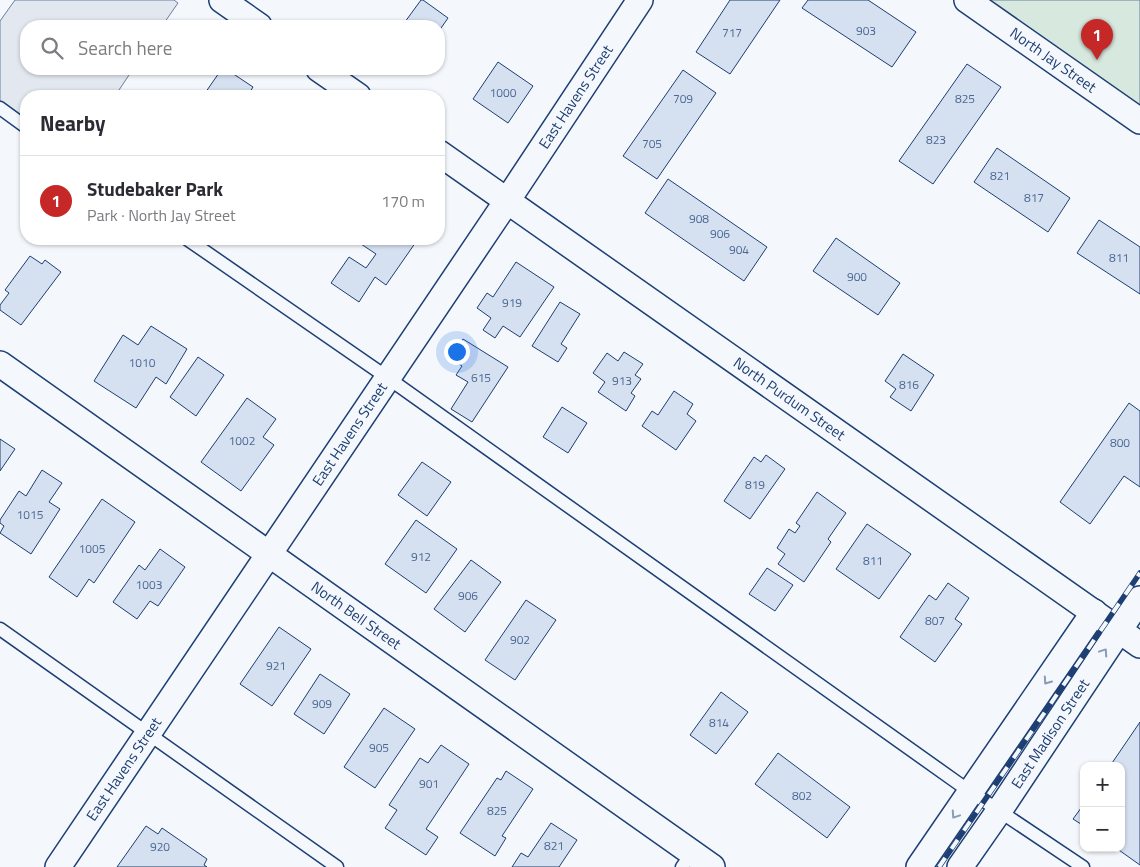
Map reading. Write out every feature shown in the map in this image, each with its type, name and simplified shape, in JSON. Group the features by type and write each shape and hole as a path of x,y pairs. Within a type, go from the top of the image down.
{"street":[{"path":"222,0 250,20"},
{"name":"East Havens Street","path":"58,867 507,201 640,0"},
{"name":"North Jay Street","path":"967,0 1140,121"},
{"path":"328,75 350,90"},
{"name":"North Purdum Street","path":"445,157 1140,645"},
{"name":"North Bell Street","path":"0,364 696,862"},
{"name":"East Madison Street","path":"960,867 1140,599"},
{"path":"919,867 1094,612"}],"lane":[{"path":"0,108 20,122"},
{"path":"197,245 388,378 970,792 1082,867"},
{"path":"0,629 337,867"}],"shaded area":[{"path":"15,0 174,0 178,3 166,20 20,20 20,75 129,75 119,90 20,90 20,115 0,101 0,21"},
{"path":"967,0 1140,0 1140,121"}],"building":[{"path":"421,0 448,18 445,22 445,20 406,20"},
{"path":"730,0 780,0 730,74 696,52"},
{"path":"808,0 868,0 916,32 892,67 802,8"},
{"path":"498,62 533,86 508,123 473,99"},
{"path":"967,64 1001,87 933,184 899,161"},
{"path":"683,70 716,93 657,179 623,156"},
{"path":"218,75 235,75 253,87 251,90 207,90"},
{"path":"997,148 1070,198 1048,232 974,182"},
{"path":"668,179 767,247 744,281 645,213"},
{"path":"1099,220 1140,247 1140,294 1077,253"},
{"path":"836,238 900,283 878,315 813,271"},
{"path":"362,245 414,245 386,285 375,277 359,302 331,283 349,257 366,268 376,254"},
{"path":"30,256 42,264 45,260 61,272 21,325 0,310 0,305 9,293 5,290"},
{"path":"516,262 554,287 520,337 503,326 495,338 483,330 491,318 477,308 487,293 493,297"},
{"path":"560,302 580,314 561,344 567,348 558,362 532,346"},
{"path":"151,326 187,349 166,384 156,377 136,408 94,381 123,335 138,345"},
{"path":"463,339 508,367 472,422 451,409 468,382 456,375 462,366 451,359"},
{"path":"624,352 643,364 635,375 641,379 631,393 635,396 626,411 598,392 605,382 593,373 607,353 618,361"},
{"path":"903,354 934,375 911,411 890,397 896,389 885,381"},
{"path":"198,357 224,375 196,416 170,397"},
{"path":"674,391 693,404 687,414 696,421 676,450 642,426 652,411 658,415"},
{"path":"247,398 276,419 263,437 274,445 241,491 201,462"},
{"path":"1129,403 1140,411 1140,487 1124,476 1090,524 1060,502"},
{"path":"562,407 587,423 568,453 543,437"},
{"path":"0,439 15,449 0,471"},
{"path":"766,455 785,469 750,519 724,501 754,457 761,462"},
{"path":"422,462 451,482 427,516 398,495"},
{"path":"42,470 62,483 49,502 60,509 31,554 0,533 4,526 0,523 0,520 19,491 26,496"},
{"path":"817,492 846,513 828,539 831,542 804,582 778,564 785,554 777,548 789,529 795,533 800,526 796,523"},
{"path":"102,499 135,522 94,583 89,579 77,597 49,577"},
{"path":"416,520 457,549 426,593 385,564"},
{"path":"867,524 911,554 879,599 836,569"},
{"path":"160,549 185,567 158,606 150,601 137,619 113,602 139,565 145,570"},
{"path":"471,560 501,582 465,632 434,609"},
{"path":"767,568 793,585 775,611 749,594"},
{"path":"948,583 969,598 955,619 962,624 935,662 900,637 929,595 936,600"},
{"path":"526,600 556,620 515,680 485,660"},
{"path":"279,627 311,649 272,706 240,684"},
{"path":"320,674 350,694 324,734 294,714"},
{"path":"721,692 748,712 716,754 690,735"},
{"path":"384,708 415,729 375,788 344,767"},
{"path":"1140,722 1140,865 1122,852 1125,852 1125,762 1113,762"},
{"path":"441,745 469,764 426,829 438,837 426,855 385,828 397,810 389,805 420,758 428,763"},
{"path":"778,753 850,807 827,838 755,784"},
{"path":"506,771 533,789 502,836 506,838 495,856 460,833 497,778 501,780"},
{"path":"1080,809 1080,823 1073,819"},
{"path":"551,823 577,840 559,867 512,867 521,853 528,857"},
{"path":"146,826 158,834 162,828 207,859 204,865 207,867 117,867"}],"railway":[{"path":"939,867 1140,573"}],"place":[{"name":"Studebaker Park","path":"1097,60"}]}
